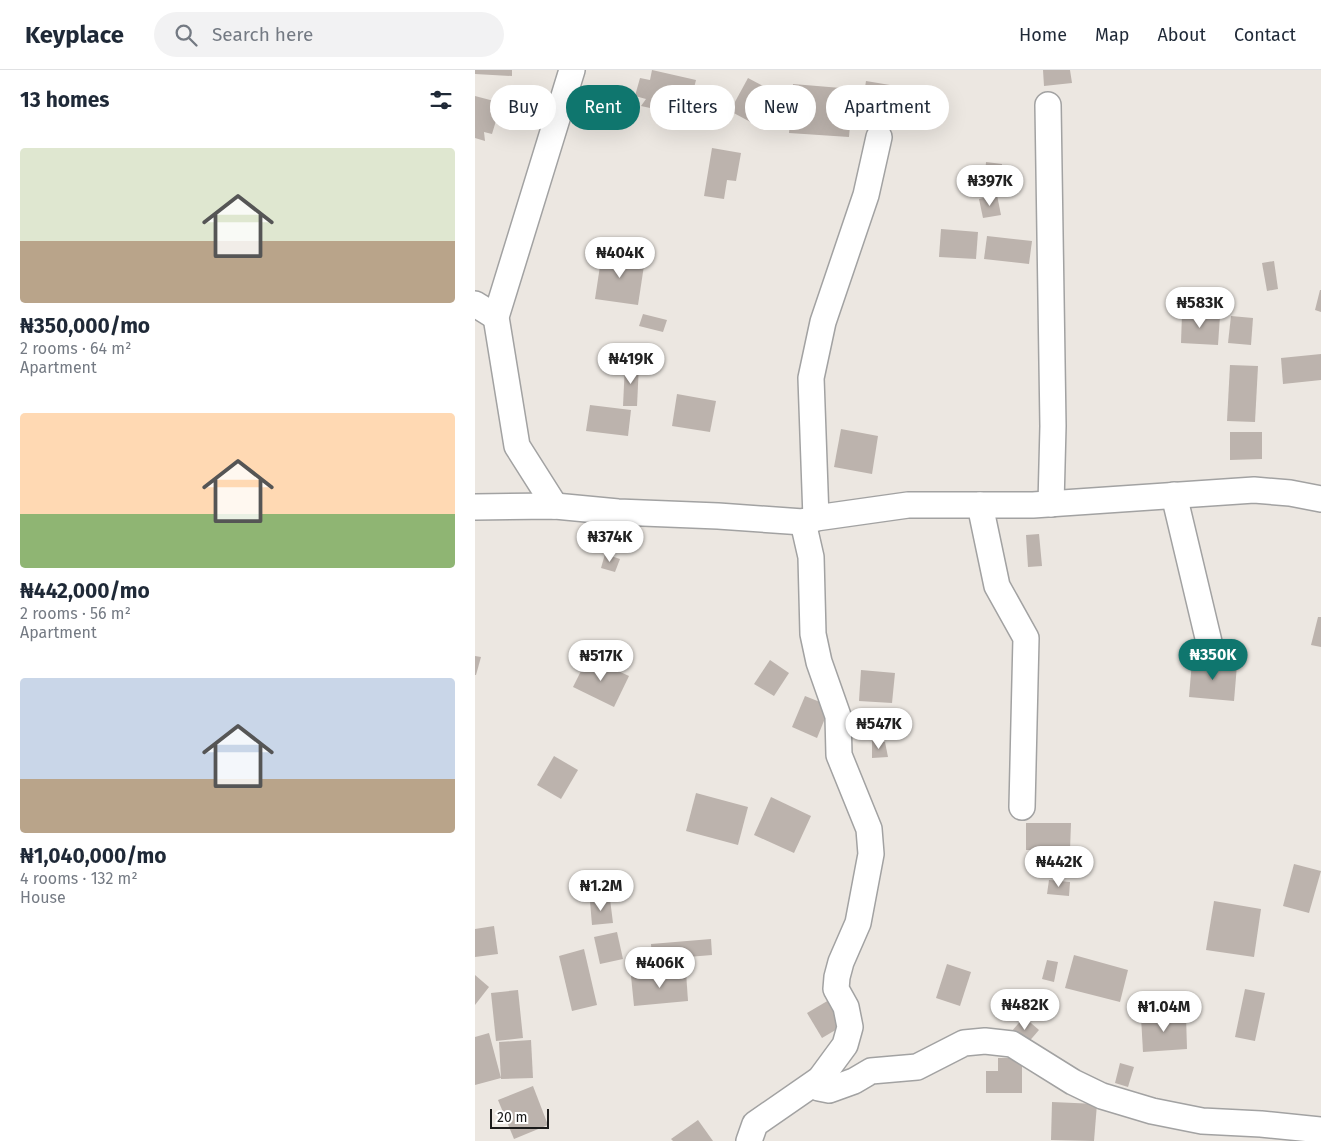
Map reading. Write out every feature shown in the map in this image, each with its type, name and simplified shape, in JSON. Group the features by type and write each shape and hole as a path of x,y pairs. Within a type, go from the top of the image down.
{"street":[{"path":"555,506 517,446 496,317 572,70"},
{"path":"1048,105 1053,426 1051,504"},
{"path":"749,1141 755,1124 820,1079 845,1045 850,1027 846,1007 836,989 837,976 858,923 871,854 869,829 839,755 838,716 817,653 813,634 809,520 811,378 823,322 866,195 879,137"},
{"path":"475,304 496,317"},
{"path":"475,507 555,506 618,512 809,520 908,505 1051,504 1254,490 1289,492 1321,500"},
{"path":"1174,495 1209,642"},
{"path":"979,505 997,586 1026,638 1022,808"},
{"path":"820,1079 819,1088 829,1090 854,1081 871,1071 917,1067 964,1044 985,1041 1012,1044 1087,1089 1102,1096 1152,1112 1202,1121 1321,1130"}],"building":[{"path":"475,70 512,70 512,76 475,74"},
{"path":"652,70 696,80 695,85 650,85 650,108 641,106 646,99 640,97 640,85 638,85 640,78 650,80"},
{"path":"1043,70 1070,70 1072,83 1044,86"},
{"path":"748,78 761,85 745,85 745,119 735,114 735,102"},
{"path":"866,81 890,85 865,85"},
{"path":"816,86 826,87 826,130 850,130 849,137 789,133 789,130 816,130"},
{"path":"475,96 490,100 490,130 493,130 492,134 484,132 485,141 475,138"},
{"path":"712,148 741,153 736,181 727,180 724,199 704,196"},
{"path":"986,162 1002,164 1001,176 985,175"},
{"path":"997,195 1001,215 983,218 979,199"},
{"path":"941,229 978,232 976,259 939,257"},
{"path":"987,236 1032,241 1029,264 984,259"},
{"path":"602,253 645,259 638,305 595,299"},
{"path":"1274,261 1278,289 1267,291 1262,263"},
{"path":"1321,290 1321,312 1315,310"},
{"path":"1203,291 1204,301 1178,304 1177,293"},
{"path":"643,314 667,320 663,332 639,326"},
{"path":"1182,314 1220,316 1218,345 1181,343"},
{"path":"1231,316 1253,318 1251,345 1228,343"},
{"path":"1321,354 1321,380 1283,384 1281,358"},
{"path":"625,364 639,364 637,406 623,406"},
{"path":"1230,365 1258,366 1255,422 1227,421"},
{"path":"677,394 716,401 710,432 672,426"},
{"path":"590,405 631,410 628,436 586,431"},
{"path":"841,429 878,436 872,474 834,467"},
{"path":"1230,432 1262,432 1262,459 1230,460"},
{"path":"1039,534 1042,566 1028,567 1026,535"},
{"path":"605,554 620,559 615,572 601,568"},
{"path":"1318,617 1321,617 1321,647 1311,645"},
{"path":"475,656 481,657 476,675 475,675"},
{"path":"588,657 629,676 614,707 573,687"},
{"path":"770,660 789,673 774,696 754,684"},
{"path":"1192,661 1237,665 1234,701 1189,697"},
{"path":"861,670 895,673 892,703 859,701"},
{"path":"805,696 830,706 817,738 792,727"},
{"path":"872,741 885,742 888,757 872,758"},
{"path":"554,756 578,770 561,799 537,785"},
{"path":"696,793 748,807 738,845 686,831"},
{"path":"771,797 811,816 794,853 754,835"},
{"path":"1026,823 1071,823 1070,850 1026,850"},
{"path":"1294,864 1321,871 1309,913 1283,906"},
{"path":"1049,880 1070,882 1069,896 1047,894"},
{"path":"610,899 613,923 592,925 590,901"},
{"path":"1214,901 1261,909 1254,957 1206,950"},
{"path":"494,926 498,954 475,957 475,929"},
{"path":"617,932 623,959 600,964 594,937"},
{"path":"711,939 712,955 652,960 651,944"},
{"path":"584,949 597,1005 572,1011 559,956"},
{"path":"1074,955 1128,970 1120,1002 1065,988"},
{"path":"1047,960 1058,962 1054,982 1042,979"},
{"path":"947,964 971,972 960,1006 936,998"},
{"path":"686,972 688,1001 634,1006 631,976"},
{"path":"475,975 489,987 475,1005"},
{"path":"1245,989 1265,993 1255,1041 1235,1037"},
{"path":"518,990 523,1038 496,1041 491,993"},
{"path":"829,1000 844,1025 822,1038 807,1013"},
{"path":"1186,1015 1187,1049 1143,1052 1141,1017"},
{"path":"1024,1017 1039,1030 1026,1045 1011,1032"},
{"path":"489,1033 501,1078 475,1085 475,1037"},
{"path":"531,1040 533,1078 501,1079 499,1042"},
{"path":"998,1058 1022,1058 1022,1093 986,1093 986,1071 998,1071"},
{"path":"1120,1063 1134,1067 1128,1087 1115,1083"},
{"path":"533,1086 548,1125 514,1139 498,1100"},
{"path":"1052,1102 1097,1104 1094,1141 1051,1140"},
{"path":"698,1120 713,1141 673,1141 671,1139"}]}
